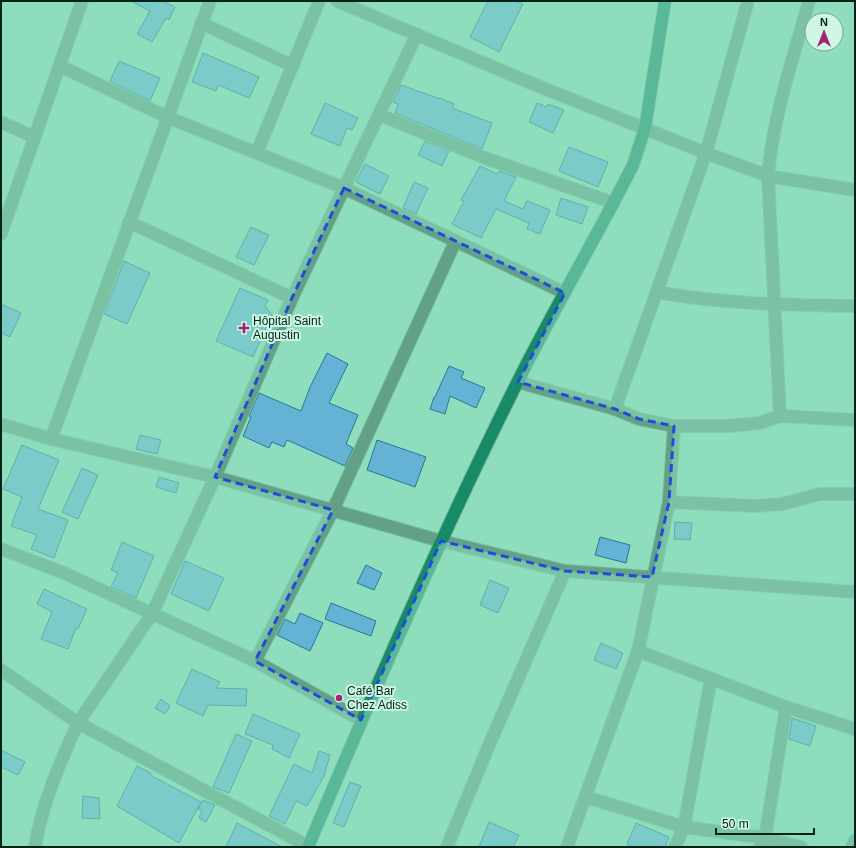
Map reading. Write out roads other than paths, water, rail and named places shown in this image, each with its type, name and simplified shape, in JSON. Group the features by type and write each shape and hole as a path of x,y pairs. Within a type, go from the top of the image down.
{"main road":[{"path":"308,846 361,720 441,541 518,382 633,165 646,128 665,1"}],"street":[{"path":"1,234 4,218 60,66 82,1"},
{"path":"51,439 210,1"},
{"path":"258,152 319,1"},
{"path":"337,1 538,86 646,128 706,154 768,176 855,190"},
{"path":"615,409 706,154 748,1"},
{"path":"780,416 773,305 768,176 770,149 776,119 809,1"},
{"path":"202,23 293,66"},
{"path":"37,846 53,780 78,723 152,614 215,477 292,298 380,115 417,34"},
{"path":"60,66 167,116 344,188 565,294"},
{"path":"380,115 485,158 614,203"},
{"path":"1,122 34,137"},
{"path":"130,222 292,298"},
{"path":"255,661 333,510 455,242"},
{"path":"657,292 773,305 855,306"},
{"path":"518,382 615,409 639,419 674,426 728,426 759,423 780,416 855,420"},
{"path":"1,424 51,439 215,477 441,541 565,571 855,592"},
{"path":"567,847 638,651 652,577 670,502 674,426"},
{"path":"670,502 756,506 782,504 820,494 855,494"},
{"path":"1,549 64,573 255,661 361,720"},
{"path":"447,847 492,738 565,571"},
{"path":"638,651 786,707 855,729"},
{"path":"1,670 78,723 308,846"},
{"path":"675,847 684,826 711,678"},
{"path":"762,842 786,707"},
{"path":"586,797 684,826 762,842 801,847"},
{"path":"852,847 855,840"}],"place":[{"name":"Hôpital Saint Augustin","path":"244,328"},
{"name":"Café Bar Chez Adiss","path":"339,698"}]}
